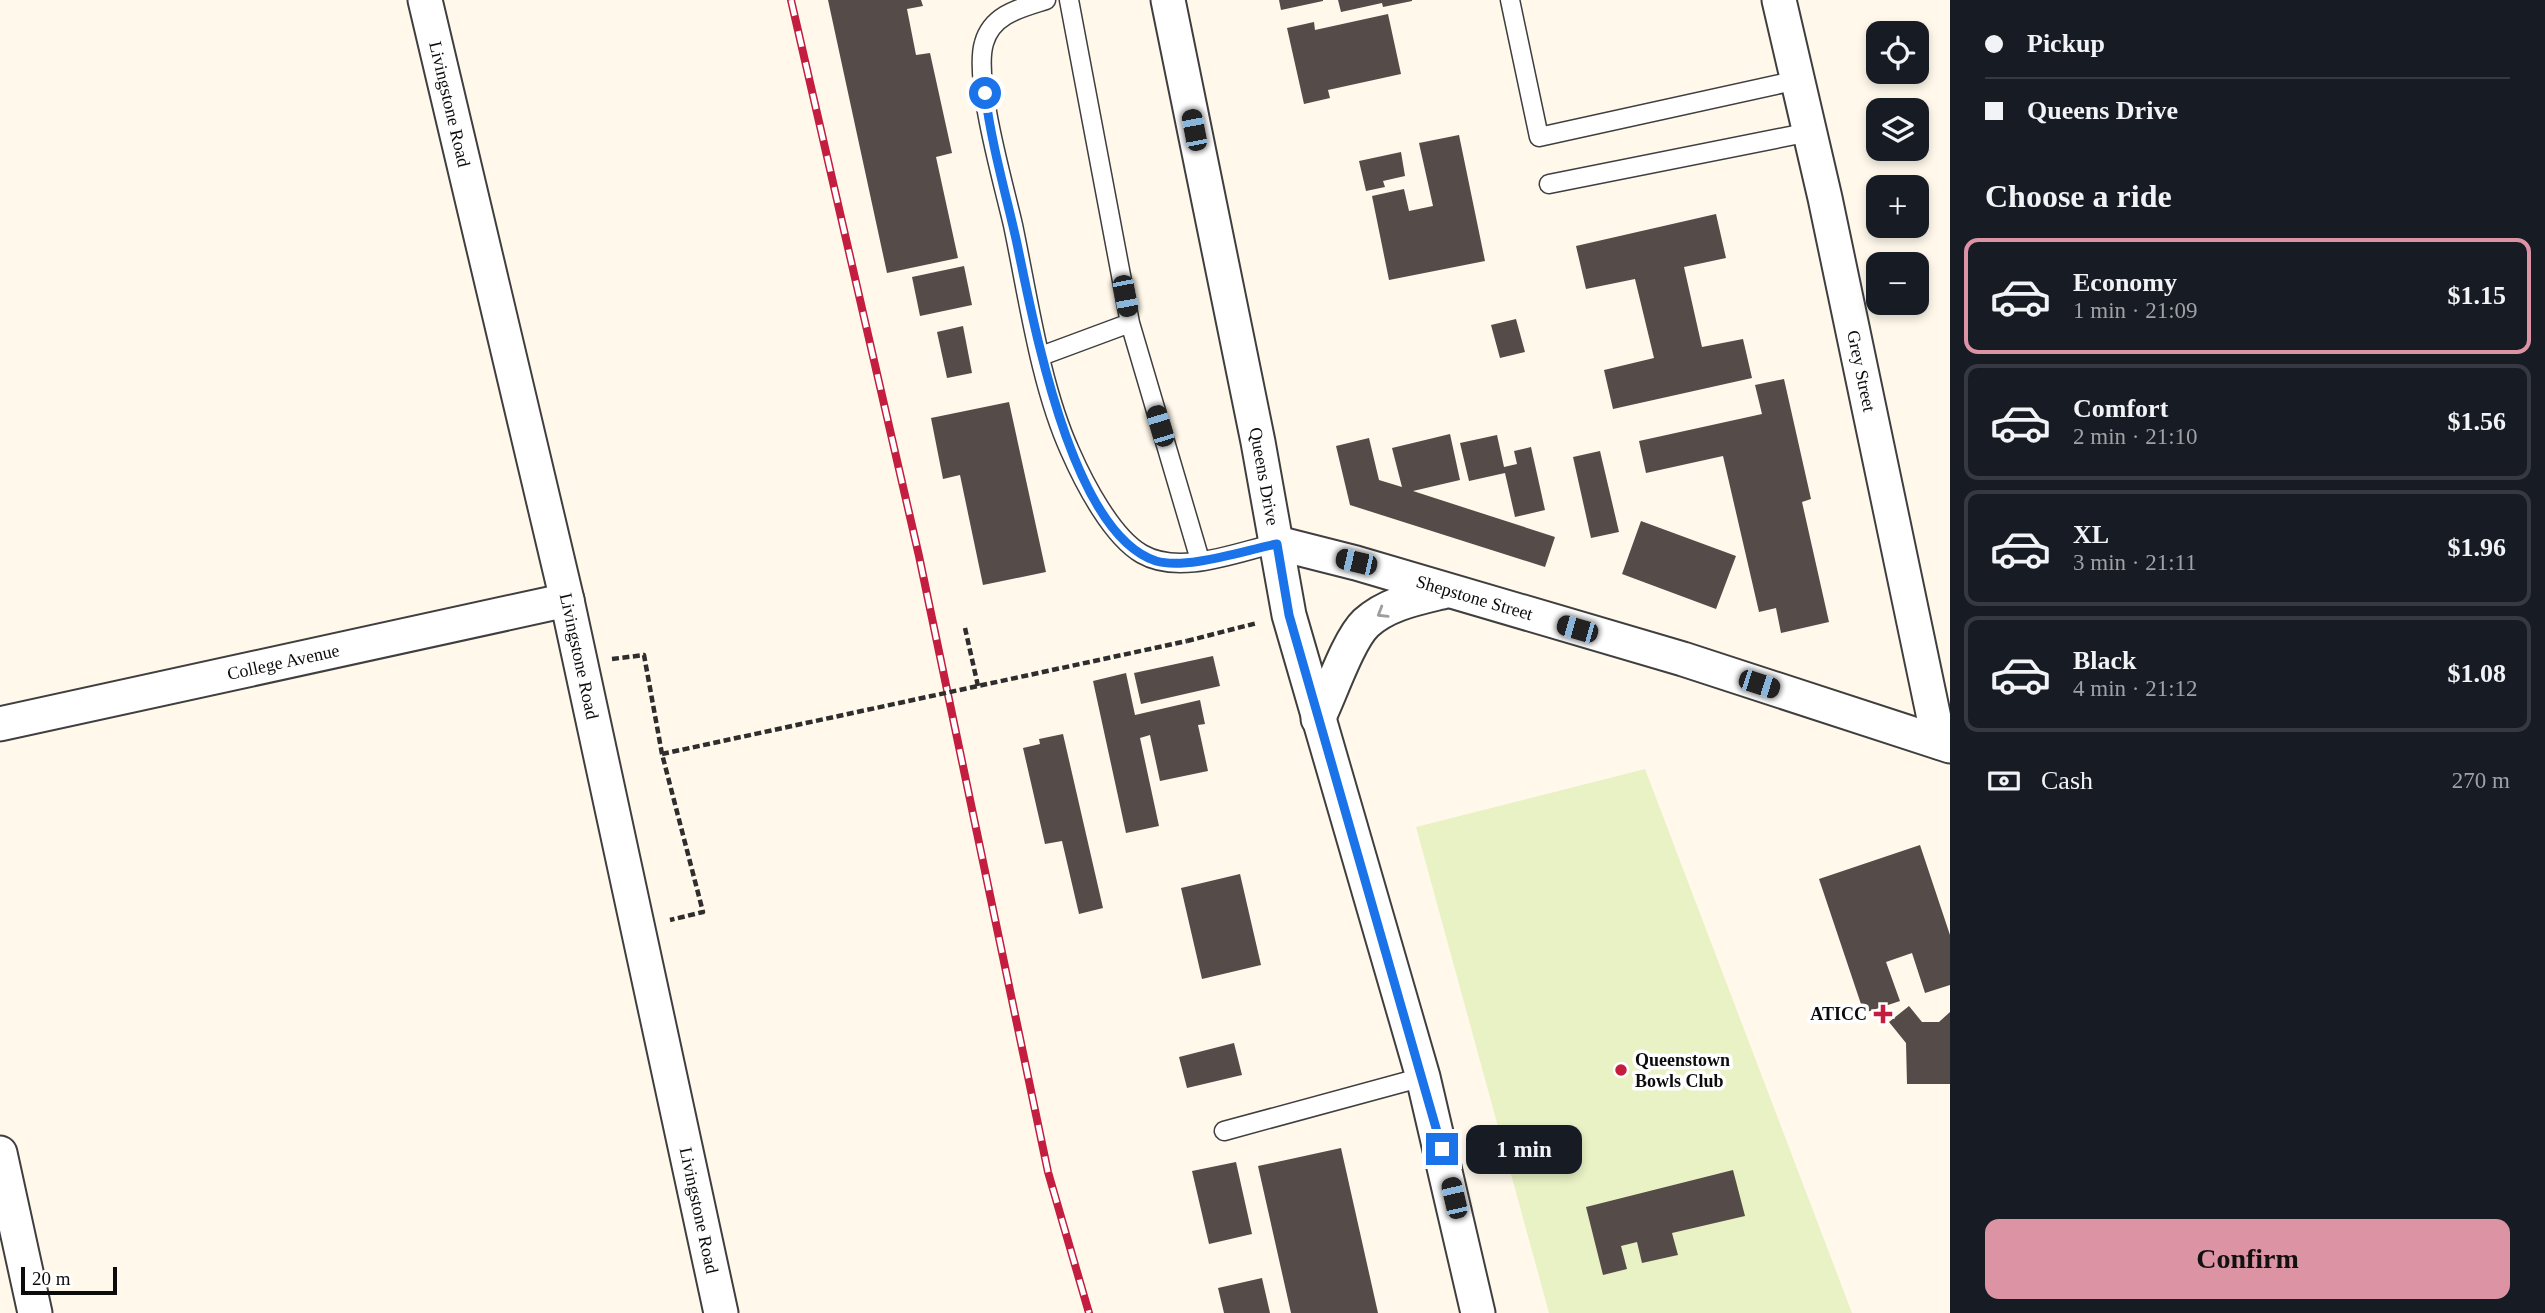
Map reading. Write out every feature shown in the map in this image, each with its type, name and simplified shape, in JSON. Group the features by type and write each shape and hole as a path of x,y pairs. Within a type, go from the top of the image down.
{"street":[{"name":"Livingstone Road","path":"425,0 567,600 721,1313"},
{"name":"Queens Drive","path":"1168,0 1289,615 1423,1077 1478,1313"},
{"name":"Grey Street","path":"1779,0 1944,744"},
{"name":"Shepstone Street","path":"1277,544 1356,562 1446,591 1683,659 1944,744"},
{"path":"1318,719 1353,643 1365,624 1383,611 1406,601 1446,591"},
{"name":"College Avenue","path":"0,724 567,600"},
{"path":"0,1153 35,1313"}],"lane":[{"path":"1046,0 1004,15 984,41 982,56 987,112 1041,356 1070,450 1100,506 1121,536 1131,547 1157,561 1171,564 1200,560 1277,544"},
{"path":"1069,0 1130,323 1200,560"},
{"path":"1510,0 1539,137 1798,80"},
{"path":"1549,184 1810,132"},
{"path":"1041,356 1130,323"},
{"path":"1224,1131 1423,1077"}],"path":[{"path":"662,754 1187,641 1289,615"},
{"path":"965,628 978,686"},
{"path":"644,655 662,754 703,912"}],"green space":[{"name":"Queenstown Bowls Club","path":"1645,769 1852,1313 1549,1313 1416,827"}],"building":[{"path":"828,0 921,0 923,6 907,9 916,55 930,53 952,153 936,157 958,258 887,273"},
{"path":"1279,0 1323,0 1323,1 1281,10"},
{"path":"1338,0 1412,1 1383,7 1382,3 1341,12"},
{"path":"1388,14 1401,74 1328,90 1330,98 1304,104 1287,28 1314,22 1315,30"},
{"path":"1459,135 1485,261 1389,280 1372,196 1404,189 1409,211 1433,206 1419,143"},
{"path":"1401,152 1405,176 1383,181 1385,187 1366,191 1359,161"},
{"path":"1716,214 1726,258 1684,267 1702,347 1743,339 1752,378 1613,409 1604,370 1654,358 1635,279 1586,289 1576,246"},
{"path":"964,266 972,305 920,316 912,277"},
{"path":"1516,319 1525,352 1500,358 1491,325"},
{"path":"963,326 972,373 947,378 937,332"},
{"path":"1784,379 1811,499 1802,502 1829,622 1781,633 1776,608 1759,612 1723,456 1646,473 1639,441 1762,414 1755,385"},
{"path":"1009,402 1046,572 983,585 960,475 943,479 931,418"},
{"path":"1450,434 1460,480 1413,491 1555,537 1545,567 1350,505 1336,446 1369,438 1379,480 1402,487 1392,448"},
{"path":"1497,435 1504,467 1517,464 1514,451 1531,447 1545,510 1515,517 1505,473 1469,481 1460,443"},
{"path":"1600,451 1619,532 1591,538 1573,457"},
{"path":"1641,521 1736,556 1716,609 1622,574"},
{"path":"1213,656 1220,686 1141,704 1134,673"},
{"path":"1126,673 1135,715 1200,700 1205,724 1198,725 1208,771 1160,781 1150,735 1140,738 1159,826 1126,833 1093,681"},
{"path":"1063,734 1103,908 1079,914 1062,841 1045,844 1023,748 1040,744 1039,739"},
{"path":"1920,845 1950,935 1950,985 1925,993 1912,953 1886,962 1900,1001 1864,1013 1819,879"},
{"path":"1240,874 1261,965 1202,979 1181,888"},
{"path":"1909,1006 1922,1022 1939,1022 1950,1012 1950,1084 1907,1084 1906,1043 1889,1022"},
{"path":"1234,1043 1242,1075 1187,1088 1179,1057"},
{"path":"1341,1148 1378,1313 1291,1313 1258,1166"},
{"path":"1236,1162 1252,1234 1209,1244 1192,1171"},
{"path":"1733,1170 1745,1216 1672,1233 1678,1255 1642,1263 1637,1242 1621,1246 1627,1269 1603,1275 1586,1207"},
{"path":"1262,1278 1270,1313 1224,1313 1218,1288"}],"railway":[{"path":"791,0 919,556 1048,1172 1089,1313"}],"place":[{"name":"ATICC","path":"1883,1014"},
{"name":"Queenstown Bowls Club","path":"1621,1070"}],"route":[{"path":"985,93 1041,356 1070,450 1100,506 1131,547 1157,561 1171,564 1200,560 1277,544 1289,615 1442,1149"}]}
